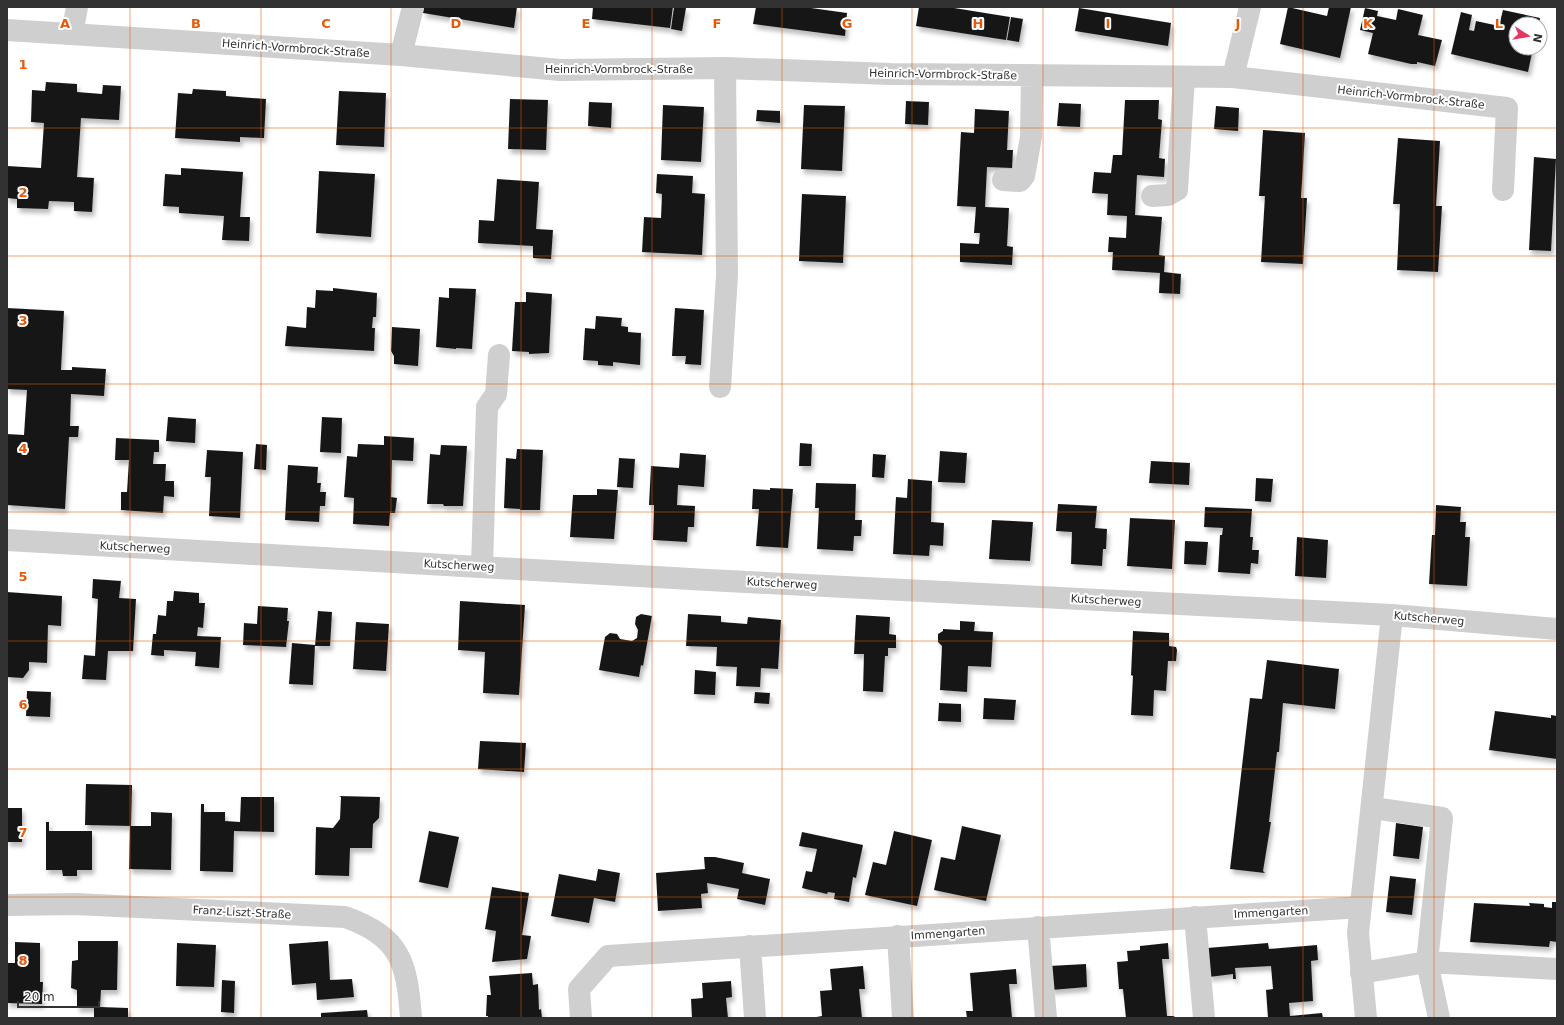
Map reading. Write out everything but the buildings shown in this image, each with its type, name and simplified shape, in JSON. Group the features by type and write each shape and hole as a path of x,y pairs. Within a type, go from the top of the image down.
{"street":[{"path":"72,34 77,7"},
{"path":"401,55 413,7"},
{"path":"1233,77 1250,7"},
{"name":"Heinrich-Vormbrock-Straße","path":"7,30 401,55 560,70 725,68 890,74 1233,77 1506,108 1503,190"},
{"path":"720,387 727,275 725,68"},
{"path":"1003,180 1020,181 1024,176 1031,137 1032,75"},
{"path":"1152,196 1168,195 1177,190 1184,77"},
{"path":"482,566 487,407 496,394 499,355"},
{"name":"Kutscherweg","path":"7,540 1392,615 1557,629"},
{"path":"1366,1018 1358,933 1373,808 1392,615"},
{"path":"1373,808 1442,818 1427,962 1439,1018"},
{"name":"Franz-Liszt-Straße","path":"7,905 76,904 345,917 366,925 381,935 393,948 404,966 408,984 411,1018"},
{"name":"Immengarten","path":"581,1018 579,989 608,956 1038,926 1361,907"},
{"path":"1195,917 1204,1018"},
{"path":"1038,926 1046,1018"},
{"path":"898,936 903,1018"},
{"path":"750,946 755,1018"},
{"path":"1361,973 1427,962 1557,970"}]}
